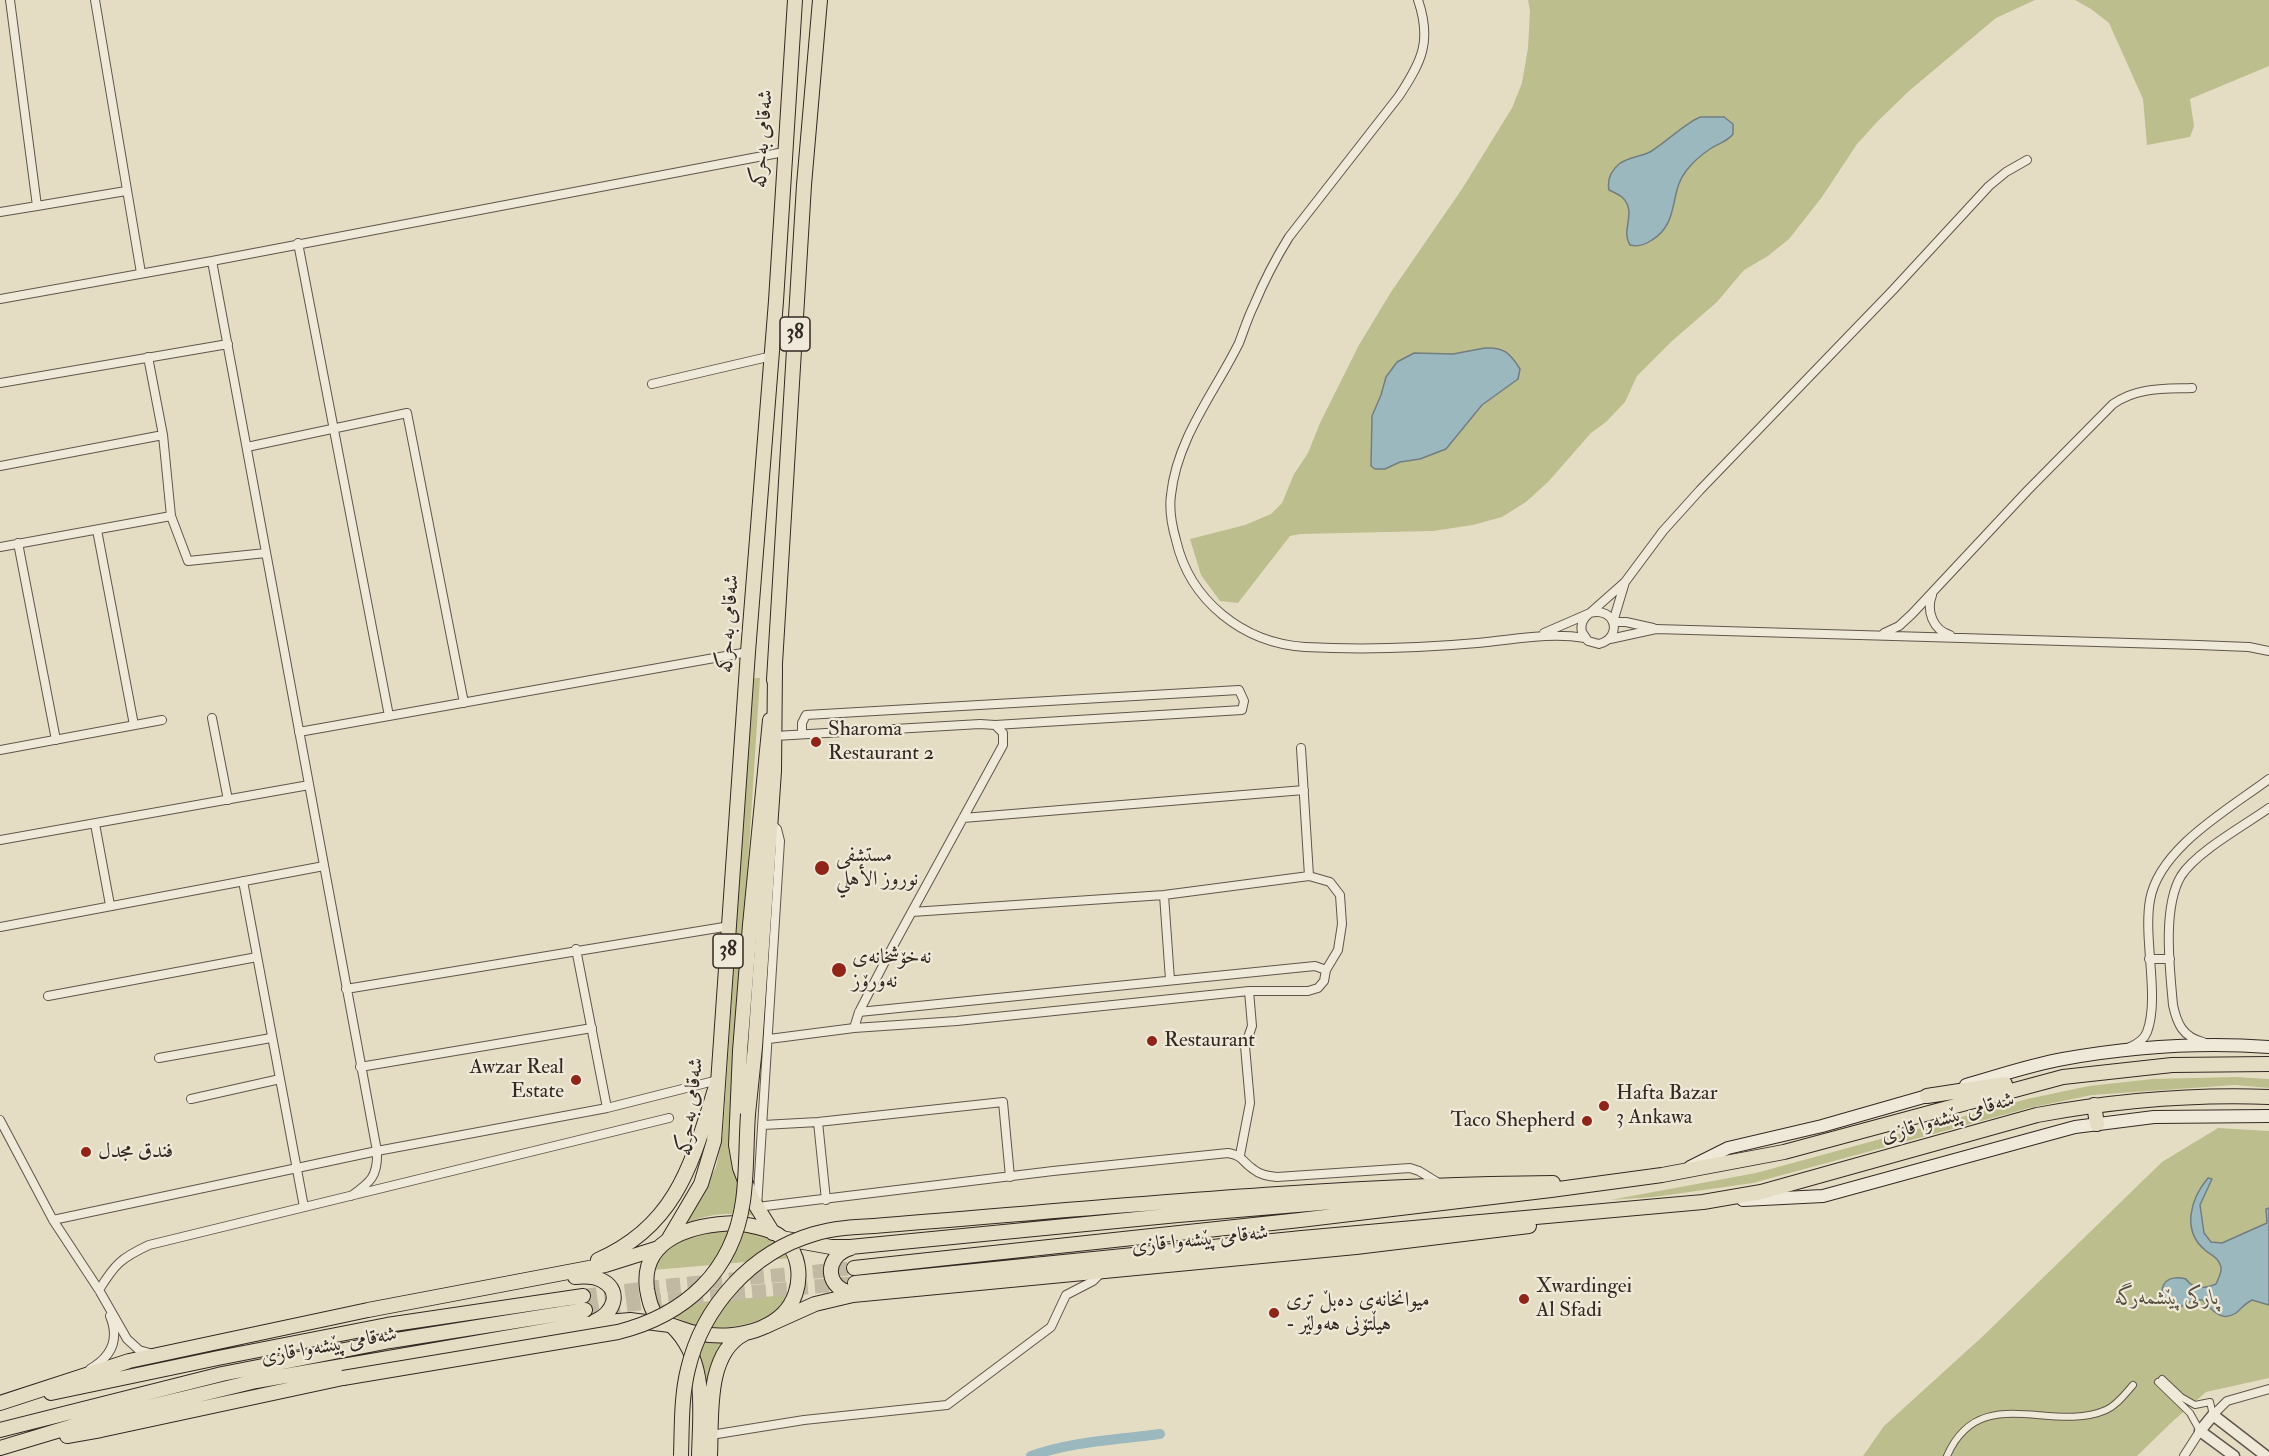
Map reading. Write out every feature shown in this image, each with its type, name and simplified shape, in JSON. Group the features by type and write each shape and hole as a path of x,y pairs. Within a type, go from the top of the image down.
{"main road":[{"name":"شەقامی بەحرکە","path":"664,1244 701,1184 709,1163 715,1133 748,652 772,356 795,0"},
{"name":"شەقامی بەحرکە","path":"777,1235 757,1207 740,1168 736,1145 740,1051 750,925 775,669 804,185 820,0"},
{"path":"23,1443 101,1431 343,1378 603,1335 649,1323 691,1297 712,1275 733,1236 743,1201 770,823 775,736 775,669"},
{"path":"1666,1174 1698,1164 1728,1148 1904,1103 2045,1063 2167,1046 2269,1047"},
{"name":"شەقامی پێشەوا قازی","path":"854,1268 1551,1191 1666,1174 1784,1152 2063,1077 2172,1065 2269,1064"},
{"path":"1927,1096 2063,1077"},
{"path":"519,1282 586,1265 611,1254 632,1241 657,1220 675,1195 689,1167 718,1080"},
{"name":"شەقامی پێشەوا قازی","path":"855,1283 1302,1238 1703,1202 1761,1192 2037,1115 2094,1105 2169,1097 2269,1097"},
{"path":"1904,1103 1909,1117"},
{"path":"2094,1105 2097,1124"},
{"path":"1703,1202 1823,1196 2075,1127 2154,1117 2269,1116"},
{"name":"شەقامی پێشەوا قازی","path":"0,1403 129,1361 368,1310 605,1265 664,1244 689,1229 714,1224 737,1223 831,1247 859,1246 1178,1215 1666,1174"},
{"path":"681,1456 682,1408 690,1361 704,1326 727,1292 756,1264 772,1252 794,1241 827,1230 1440,1184 1553,1183"},
{"name":"شەقامی پێشەوا قازی","path":"664,1244 649,1266 650,1303 661,1321 694,1334 709,1336 736,1335 766,1326 814,1304 833,1299 1450,1236 1576,1220 1642,1208"},
{"name":"شەقامی پێشەوا قازی","path":"766,1326 785,1312 798,1287 799,1274 796,1257 777,1235"},
{"path":"859,1246 844,1251 836,1257 831,1267 832,1278 838,1287 847,1292 872,1294"},
{"path":"546,1278 595,1277 608,1284 614,1296 611,1310 607,1316 585,1324"},
{"name":"شەقامی پێشەوا قازی","path":"0,1403 387,1325 584,1303 222,1374 0,1430"},
{"name":"شەقامی پێشەوا قازی","path":"0,1449 90,1421 256,1381 585,1324 630,1320 670,1325"},
{"path":"670,1325 687,1344 697,1366 701,1390 699,1456"},
{"path":"710,1456 715,1374 718,1361 738,1337 752,1330"}],"street":[{"path":"10,0 38,206"},
{"path":"96,0 141,273"},
{"path":"1418,0 1424,18 1426,35 1424,50 1415,71 1399,96 1289,237 1276,258 1254,303 1239,343 1208,397 1184,449 1170,495 1179,556 1187,575 1223,617 1238,627 1284,644 1330,648 1456,645 1538,635 1585,638 1595,644 1656,629"},
{"path":"0,299 784,152"},
{"path":"1585,638 1581,626 1584,619 1625,582 1663,531 1700,490 1989,186 2006,172 2027,160"},
{"path":"0,212 126,192"},
{"path":"298,243 389,716"},
{"path":"212,261 377,1151 377,1166 373,1176 366,1185 351,1196"},
{"path":"0,383 228,344"},
{"path":"652,384 772,356"},
{"path":"148,357 163,435 171,516 188,561 266,553"},
{"path":"1868,636 1892,631 1899,626 2113,404 2121,398 2141,391 2192,388"},
{"path":"247,447 407,413 464,703"},
{"path":"0,466 163,435"},
{"path":"0,547 171,516"},
{"path":"97,530 134,726"},
{"path":"18,543 56,740"},
{"path":"1610,639 1614,631 1613,622 1625,582"},
{"path":"1937,587 1929,601 1936,627 1945,633 1964,638"},
{"path":"1538,635 1590,613 1602,612 1613,622"},
{"path":"1613,622 1626,622 1656,629 2249,647 2269,651"},
{"path":"2249,647 2269,644"},
{"path":"299,732 748,652"},
{"path":"775,736 1242,710 1244,701 1239,690 806,715 802,723 802,734"},
{"path":"212,718 228,800"},
{"path":"0,750 162,720"},
{"path":"854,1028 859,1012 1003,745 1003,734 995,725"},
{"path":"1300,748 1309,876"},
{"path":"2114,1052 2139,1042 2147,1033 2151,1008 2150,900 2154,885 2164,866 2176,850 2189,839 2269,779"},
{"path":"0,840 309,785"},
{"path":"963,818 1304,790"},
{"path":"2240,1046 2204,1043 2194,1040 2184,1032 2173,1005 2170,916 2181,877 2194,862 2269,808"},
{"path":"770,823 777,829 780,841 757,1207 1228,1153 1240,1155 1252,1169 1277,1178 1410,1168 1440,1184"},
{"path":"95,824 110,905"},
{"path":"0,927 324,866"},
{"path":"769,1039 854,1028 957,1021 1249,991 1308,991 1318,988 1324,981 1326,970 1338,950 1342,924 1340,895 1330,882 1309,876 1164,896 912,912"},
{"path":"243,881 304,1207"},
{"path":"1164,896 1170,980"},
{"path":"346,989 576,949 730,926"},
{"path":"576,949 607,1108"},
{"path":"48,996 257,957"},
{"path":"2149,959 2170,959"},
{"path":"859,1012 1315,966 1326,970"},
{"path":"1240,1155 1250,1102 1245,1046 1252,1026 1249,991"},
{"path":"360,1067 592,1028"},
{"path":"159,1058 271,1038"},
{"path":"191,1099 280,1079"},
{"path":"53,1220 297,1167 607,1108 718,1080"},
{"path":"763,1125 818,1122 1003,1102 1010,1177"},
{"path":"99,1290 112,1268 149,1245 669,1118"},
{"path":"0,1120 53,1220 127,1338 134,1347 146,1353 161,1354"},
{"path":"818,1122 826,1200"},
{"path":"711,1435 804,1420 947,1405 1051,1327 1066,1295 1093,1281 1101,1272"},
{"path":"78,1376 108,1356 114,1343 112,1321 99,1290"},
{"path":"2234,1456 2200,1431 2190,1413 2160,1381 2195,1405 2210,1402 2213,1415 2266,1456"},
{"path":"1947,1456 1966,1429 1983,1418 1994,1414 2022,1413 2081,1416 2104,1411 2113,1406 2133,1385"},
{"path":"2184,1456 2200,1431 2227,1401 2269,1389"}],"green space":[{"path":"1528,0 2035,0 1996,18 1909,91 1879,120 1857,144 1822,197 1789,239 1768,256 1744,270 1717,302 1672,341 1637,376 1625,402 1606,422 1591,433 1548,482 1526,502 1502,517 1473,525 1433,531 1290,536 1238,603 1220,601 1201,575 1190,539 1245,525 1271,514 1282,503 1294,474 1308,453 1320,423 1359,345 1391,292 1462,189 1512,108 1522,83 1528,48 1530,11"},
{"path":"2075,0 2269,0 2269,66 2190,99 2194,126 2190,137 2147,145 2143,99 2109,23"},
{"path":"753,678 760,678 730,1139 736,1171 759,1216 721,1214 685,1224 716,1167 723,1133"},
{"path":"2235,1077 2269,1079 2269,1088 2235,1085 2092,1095 2029,1108 1753,1183 1654,1197 1610,1200 1756,1173 2027,1099 2089,1086 2152,1079"},
{"name":"پارکی پێشمەرگە","path":"2218,1128 2269,1131 2269,1378 2206,1392 2137,1456 1863,1456 1884,1426 1982,1337 2162,1162"},
{"path":"725,1229 744,1230 772,1237 791,1258 654,1270 659,1259 674,1244 693,1235"},
{"path":"789,1295 778,1311 762,1319 722,1328 695,1325 683,1321 660,1305"},
{"path":"688,1340 724,1343 711,1364 710,1383 708,1383 695,1350"}],"water":[{"path":"1701,117 1724,117 1733,124 1733,134 1703,154 1686,171 1677,188 1671,216 1661,233 1644,244 1630,245 1627,239 1629,209 1622,197 1609,190 1609,179 1612,173 1623,162 1650,152 1690,122"},
{"path":"1485,348 1502,350 1510,355 1520,369 1518,379 1482,405 1446,449 1420,459 1400,462 1385,469 1375,469 1371,466 1372,416 1386,377 1397,362 1414,353 1453,354"},
{"path":"2208,1178 2212,1179 2200,1205 2204,1233 2211,1242 2222,1243 2267,1223 2266,1209 2269,1208 2269,1305 2252,1300 2231,1316 2221,1316 2202,1300 2194,1300 2178,1308 2170,1304 2162,1294 2162,1288 2170,1279 2186,1279 2195,1287 2203,1288 2216,1284 2220,1276 2220,1264 2198,1242 2191,1224 2193,1204"}],"waterway":[{"path":"1031,1456 1079,1444 1160,1434"}],"tunnel":[{"path":"583,1296 854,1268"},
{"path":"585,1310 676,1299 855,1283"}],"place":[{"name":"Sharoma Restaurant 2","path":"816,742"},
{"name":"مستشفى نوروز الأهلي","path":"822,868"},
{"name":"نەخۆشخانەی نەورۆز","path":"839,970"},
{"name":"Restaurant","path":"1152,1041"},
{"name":"Awzar Real Estate","path":"576,1080"},
{"name":"Hafta Bazar 3 Ankawa","path":"1604,1106"},
{"name":"Taco Shepherd","path":"1587,1121"},
{"name":"فندق مجدل","path":"86,1152"},
{"name":"Xwardingei Al Sfadi","path":"1524,1299"},
{"name":"میوانخانەی دەبڵ تری - هیڵتۆنی هەولێر","path":"1274,1313"}]}
